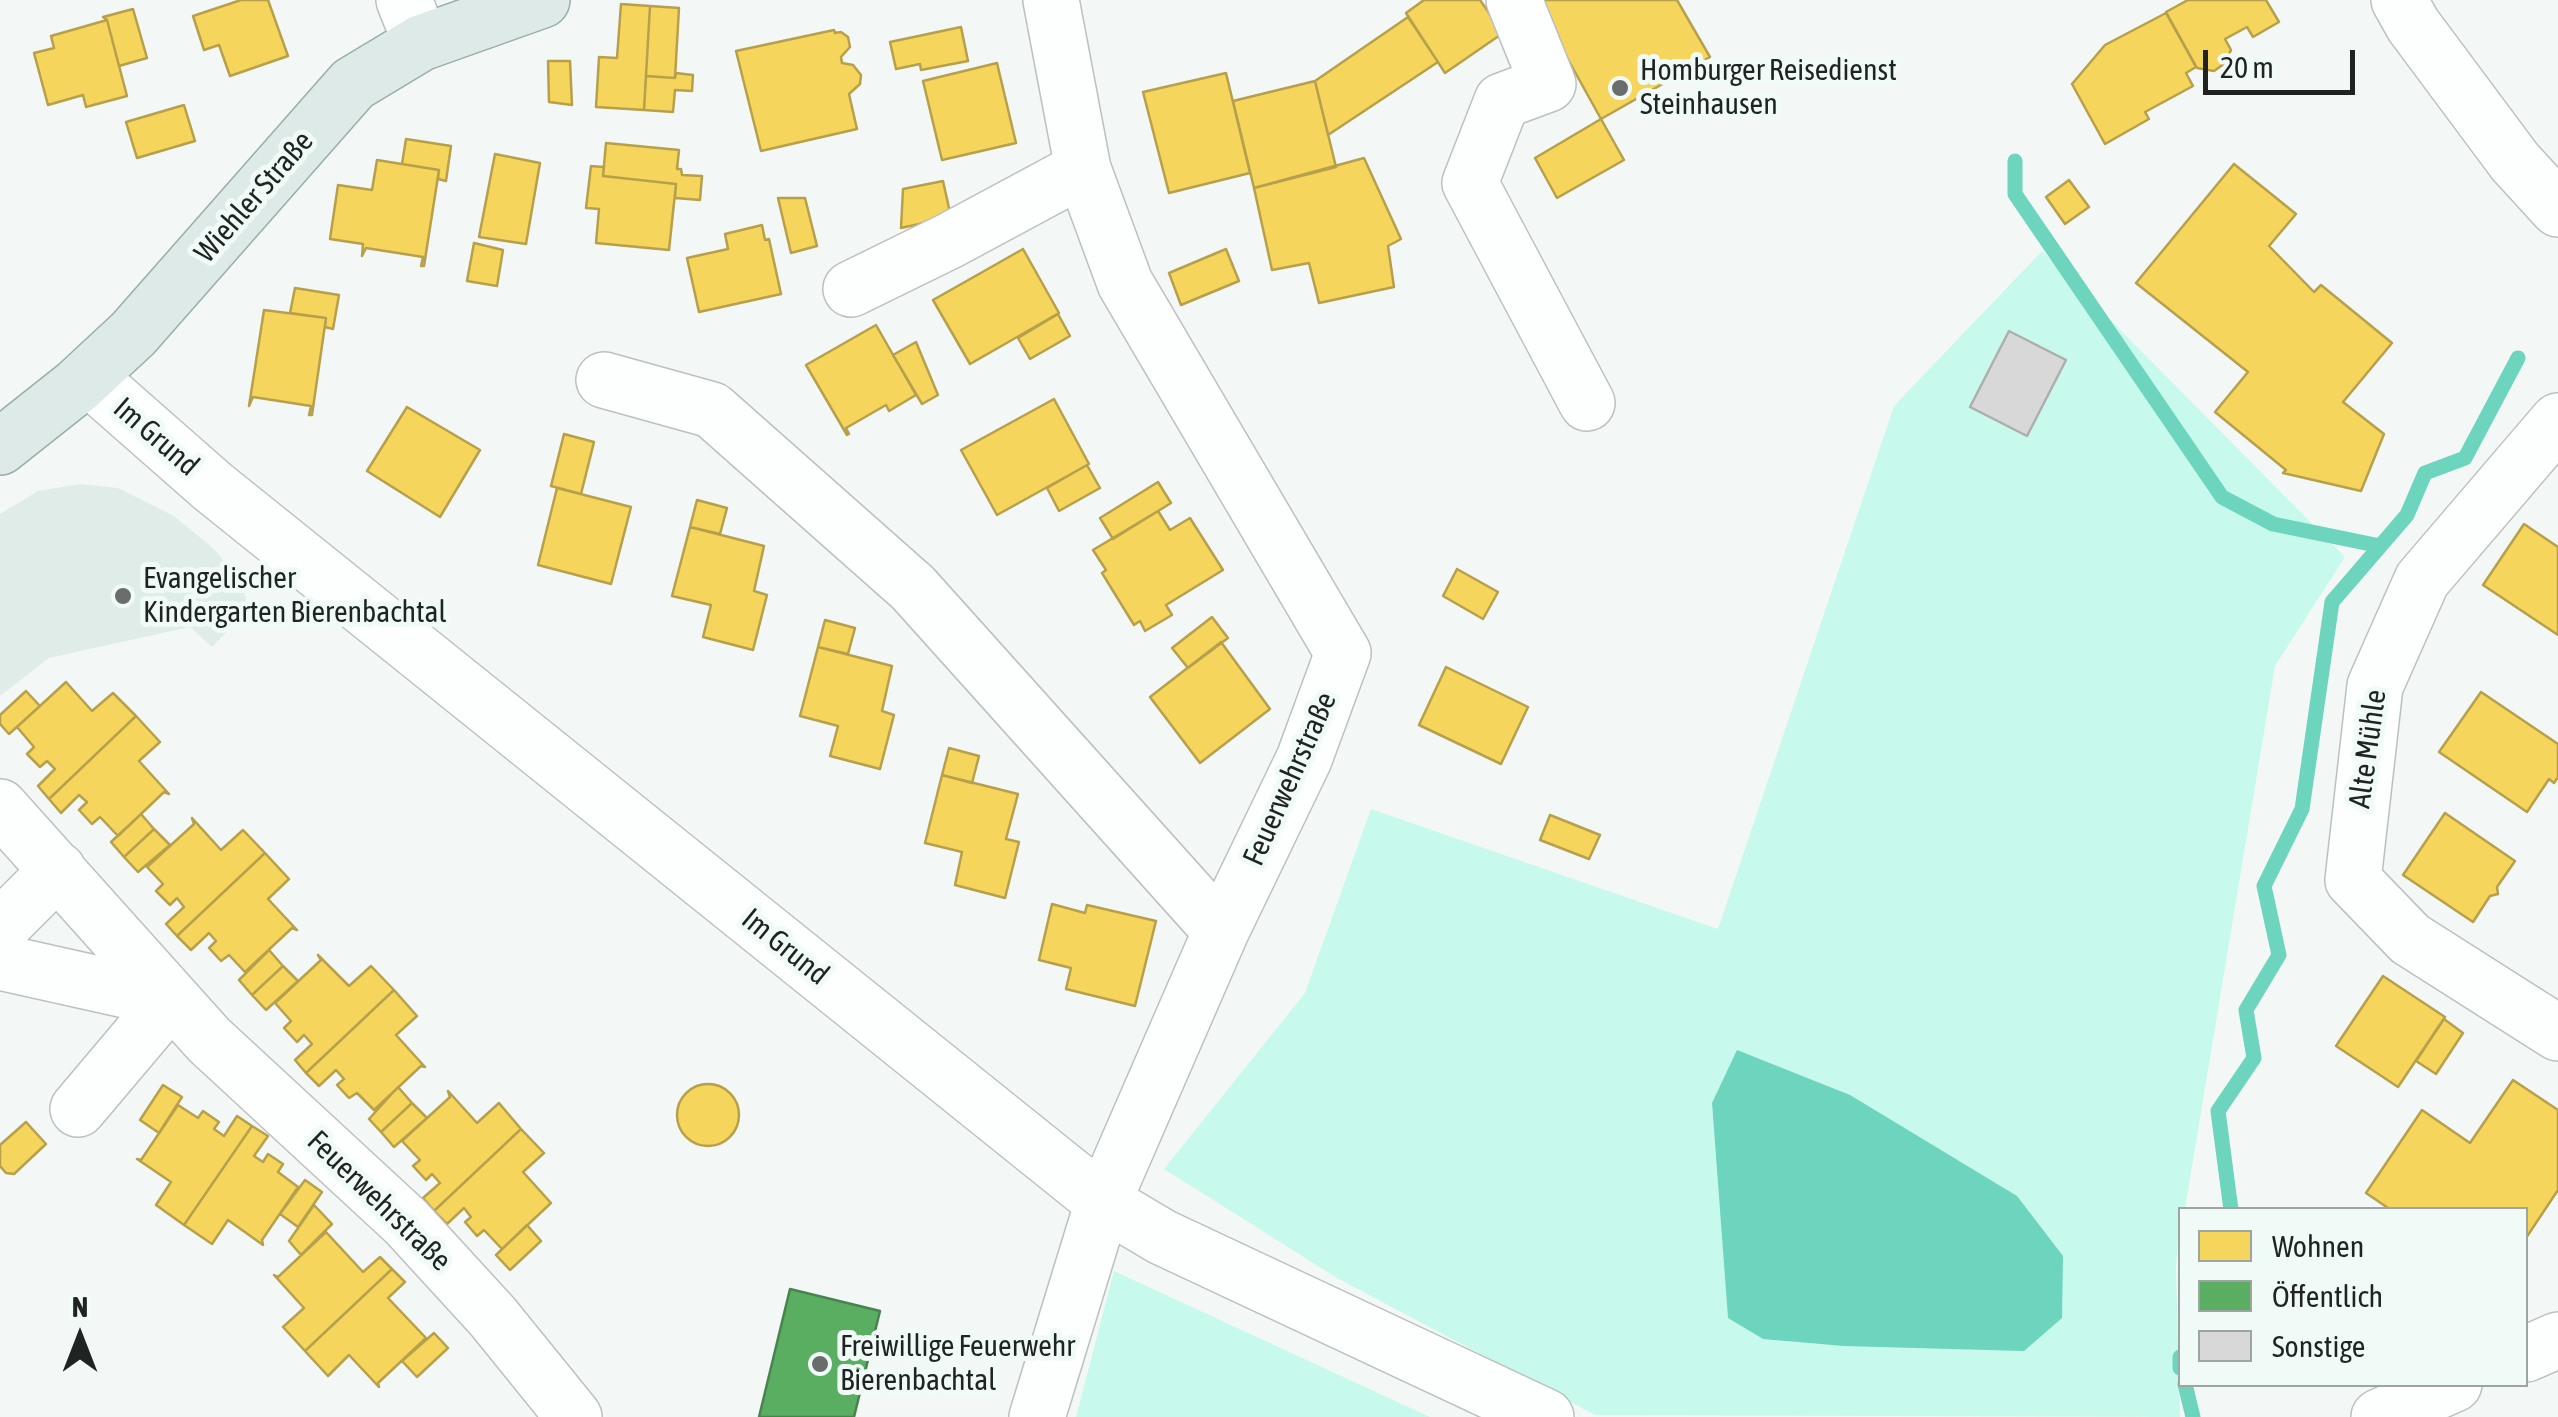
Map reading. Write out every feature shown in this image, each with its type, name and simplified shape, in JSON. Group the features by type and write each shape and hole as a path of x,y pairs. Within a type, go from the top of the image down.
{"main road":[{"name":"Wiehler Straße","path":"0,448 88,377 133,334 352,84 413,21 542,0"}],"street":[{"name":"Feuerwehrstraße","path":"1037,1417 1103,1202 1221,931 1304,759 1343,652 1125,282 1083,169 1050,0"},
{"path":"1514,0 1548,84 1502,100 1470,183 1587,402"},
{"path":"2400,0 2413,25 2515,162 2558,210"},
{"path":"851,288 1083,169"},
{"name":"Im Grund","path":"88,377 212,486 1103,1202 1162,1237 1546,1417"},
{"path":"604,380 712,410 913,588 1221,931"},
{"name":"Alte Mühle","path":"2558,421 2422,580 2375,686 2353,880 2410,939 2558,1033"},
{"name":"Feuerwehrstraße","path":"0,807 170,1000 406,1222 493,1317 574,1417"},
{"path":"0,928 58,870"},
{"path":"0,962 170,1000 78,1108"},
{"path":"2528,1353 2558,1340"},
{"path":"2378,1417 2447,1387"}],"shaded area":[{"path":"2042,251 2345,557 2275,666 2185,1207 2178,1207 2180,1417 1595,1415 1337,1278 1164,1169 1305,993 1371,809 1718,929 1894,406","holes":["1712,1104 1763,1339 1728,1317"]},
{"name":"Evangelischer Kindergarten Bierenbachtal","path":"80,484 118,488 174,516 214,549 241,582 249,609 212,647 190,627 49,658 0,696 0,514 38,491"},
{"path":"1737,1050 1850,1095 2017,1196 2063,1256 2062,1318 2024,1351 1844,1346 1763,1339 1728,1318 1712,1103"},
{"path":"1114,1271 1430,1417 1076,1417"}],"building: Wohnen":[{"path":"241,0 268,0 288,56 230,76 219,45 204,50 193,16"},
{"path":"1424,0 1480,0 1503,33 1445,73 1406,13"},
{"name":"Homburger Reisedienst Steinhausen","path":"1535,0 1677,0 1710,57 1601,119"},
{"path":"2188,0 2266,0 2279,22 2253,37 2247,27 2225,39 2231,50 2224,64 2214,71 2197,68 2166,12"},
{"path":"621,4 650,6 644,110 596,107 599,57 617,58"},
{"path":"650,6 679,8 675,78 646,76"},
{"path":"133,9 147,58 119,66 103,17"},
{"path":"2166,13 2196,67 2186,73 2193,86 2145,112 2149,119 2105,144 2072,84 2105,45"},
{"path":"1408,17 1438,62 1328,135 1315,81"},
{"path":"107,20 127,96 86,107 83,95 48,105 34,53 54,48 51,36"},
{"path":"961,27 968,61 921,70 920,64 896,69 890,42"},
{"path":"834,30 848,37 850,47 841,57 842,63 853,65 861,75 860,84 849,94 857,129 761,151 736,51"},
{"path":"548,61 570,61 572,105 549,102"},
{"path":"997,63 1016,143 942,160 923,81"},
{"path":"676,73 693,75 692,91 675,90 673,112 644,110 646,76 675,78"},
{"path":"1226,73 1250,173 1169,193 1143,92"},
{"path":"1315,81 1336,167 1254,188 1233,101"},
{"path":"184,105 195,141 137,158 126,122"},
{"path":"1601,119 1624,160 1557,198 1535,158"},
{"path":"406,139 451,146 446,181 438,179 439,170 402,164"},
{"path":"606,143 679,150 677,169 681,169 682,175 702,176 700,200 675,198 676,184 603,176"},
{"path":"495,154 540,163 526,244 479,237"},
{"path":"1364,158 1401,239 1388,246 1394,287 1319,303 1309,263 1272,270 1254,188"},
{"path":"377,160 439,170 424,266 423,257 366,248 362,256 363,244 330,239 338,185 372,190"},
{"path":"2234,164 2296,214 2269,246 2314,292 2321,285 2392,343 2343,402 2384,434 2361,491 2283,473 2286,470 2215,412 2248,372 2136,283"},
{"path":"591,166 604,167 603,176 676,184 669,250 596,243 599,209 586,208"},
{"path":"2069,180 2089,207 2065,224 2046,197"},
{"path":"943,181 951,217 901,228 903,189"},
{"path":"778,198 805,198 817,246 791,253"},
{"path":"762,225 765,240 769,239 781,294 699,312 687,258 728,249 725,234"},
{"path":"474,243 503,250 497,286 467,281"},
{"path":"1023,249 1059,313 970,364 933,300"},
{"path":"1226,249 1239,281 1181,305 1169,273"},
{"path":"295,288 339,295 333,329 325,327 326,318 290,313"},
{"path":"264,310 326,318 312,415 311,406 253,397 249,406"},
{"path":"1058,314 1070,336 1030,359 1018,338"},
{"path":"876,325 916,395 889,411 886,405 846,428 847,435 806,365"},
{"path":"916,342 938,395 922,404 893,355"},
{"path":"1054,399 1089,464 997,515 961,450"},
{"path":"407,407 480,450 440,517 367,471"},
{"path":"564,434 594,442 581,494 551,486"},
{"path":"1087,465 1100,488 1059,511 1047,488"},
{"path":"1158,482 1171,503 1113,539 1100,518"},
{"path":"557,488 631,507 611,584 538,565"},
{"path":"697,500 727,508 720,534 690,527"},
{"path":"1158,511 1170,530 1190,518 1223,570 1166,605 1172,615 1145,631 1140,621 1134,625 1102,573 1106,570 1093,550"},
{"path":"2524,524 2558,547 2558,635 2483,585"},
{"path":"690,527 764,546 754,591 767,595 753,650 703,637 711,605 672,596"},
{"path":"1457,569 1498,592 1483,619 1443,596"},
{"path":"1212,617 1228,638 1188,668 1172,648"},
{"path":"825,620 855,628 848,654 818,647"},
{"path":"1221,642 1270,709 1200,763 1150,697"},
{"path":"818,647 892,666 882,711 894,715 880,769 830,756 838,726 800,716"},
{"path":"1446,667 1528,707 1501,764 1419,725"},
{"path":"66,682 92,711 113,693 136,716 49,799 38,786 55,769 47,761 40,767 27,754 34,747 17,727"},
{"path":"26,691 40,706 9,734 0,724 0,715"},
{"path":"2481,692 2558,744 2558,777 2554,783 2549,779 2527,812 2439,752"},
{"path":"136,716 160,742 139,761 169,794 164,792 118,836 100,817 92,824 79,810 87,802 79,795 61,813 49,799"},
{"path":"949,748 979,756 972,783 942,775"},
{"path":"942,775 1018,794 1006,839 1019,842 1005,898 955,885 962,852 925,843"},
{"path":"2445,813 2515,861 2497,887 2498,894 2490,896 2473,922 2403,875"},
{"path":"141,814 154,829 124,857 111,842"},
{"path":"1550,815 1600,835 1589,859 1540,840"},
{"path":"192,818 221,850 243,830 265,853 177,936 166,924 184,907 177,898 170,905 156,891 163,884 147,867 194,824"},
{"path":"154,829 170,845 138,872 124,857"},
{"path":"265,853 289,879 268,899 297,930 292,928 245,972 229,955 221,961 209,948 216,941 209,933 191,950 177,936"},
{"path":"1052,904 1085,913 1087,905 1156,921 1135,1006 1066,989 1071,968 1039,960"},
{"path":"269,950 283,966 252,995 239,980"},
{"path":"318,955 349,986 371,966 394,990 306,1073 295,1060 312,1044 304,1035 297,1042 284,1028 291,1021 275,1003 321,960"},
{"path":"283,966 298,981 266,1010 252,995"},
{"path":"2383,976 2445,1017 2398,1087 2336,1046"},
{"path":"394,990 417,1016 396,1035 425,1067 421,1066 374,1110 357,1093 349,1098 337,1085 344,1079 336,1070 319,1086 306,1073"},
{"path":"2444,1019 2463,1033 2436,1074 2416,1061"},
{"path":"2513,1080 2558,1110 2558,1190 2528,1235 2528,1207 2387,1207 2366,1193 2422,1110 2470,1143"},
{"path":"708,1084 730,1093 739,1115 730,1137 708,1146 686,1137 677,1115 686,1093"},
{"path":"163,1085 182,1097 159,1133 140,1120"},
{"path":"398,1087 412,1103 381,1132 369,1119"},
{"path":"448,1091 477,1123 499,1103 521,1129 434,1211 423,1198 440,1183 432,1174 426,1180 413,1166 420,1160 402,1141 450,1097"},
{"path":"412,1103 427,1118 394,1147 381,1132"},
{"path":"178,1105 198,1118 203,1111 219,1122 214,1129 224,1136 237,1116 252,1126 184,1225 156,1205 171,1182 137,1159 141,1160"},
{"path":"26,1122 46,1144 14,1174 6,1173 0,1166 0,1145"},
{"path":"252,1126 268,1136 254,1156 263,1162 268,1154 283,1164 278,1172 298,1187 262,1240 263,1245 228,1220 212,1244 184,1225"},
{"path":"521,1129 544,1153 523,1172 551,1203 502,1249 484,1230 477,1236 465,1222 471,1217 464,1208 447,1224 434,1211"},
{"path":"305,1180 322,1192 298,1227 280,1214"},
{"path":"314,1205 332,1224 301,1255 289,1241"},
{"path":"527,1225 541,1241 510,1270 496,1255"},
{"path":"326,1232 363,1272 380,1257 392,1269 305,1351 283,1327 304,1308 274,1275 278,1277"},
{"path":"392,1269 405,1282 388,1298 426,1338 378,1383 379,1387 349,1355 328,1376 305,1351"},
{"path":"434,1333 448,1348 417,1377 402,1361"}],"building: Öffentlich":[{"name":"Freiwillige Feuerwehr Bierenbachtal","path":"790,1289 880,1311 854,1417 759,1417"}],"building: Sonstige":[{"path":"2009,331 2066,360 2027,436 1970,407"}],"waterway":[{"path":"2015,161 2015,194 2222,497 2273,524 2380,546"},
{"path":"2231,1207 2218,1111 2254,1058 2246,1010 2279,955 2264,886 2302,809 2332,602 2407,515 2425,473 2465,458 2518,358"},
{"path":"2186,1387 2193,1417"}],"place":[{"name":"Homburger Reisedienst Steinhausen","path":"1620,88"},
{"name":"Evangelischer Kindergarten Bierenbachtal","path":"123,596"},
{"name":"Freiwillige Feuerwehr Bierenbachtal","path":"820,1364"}]}
